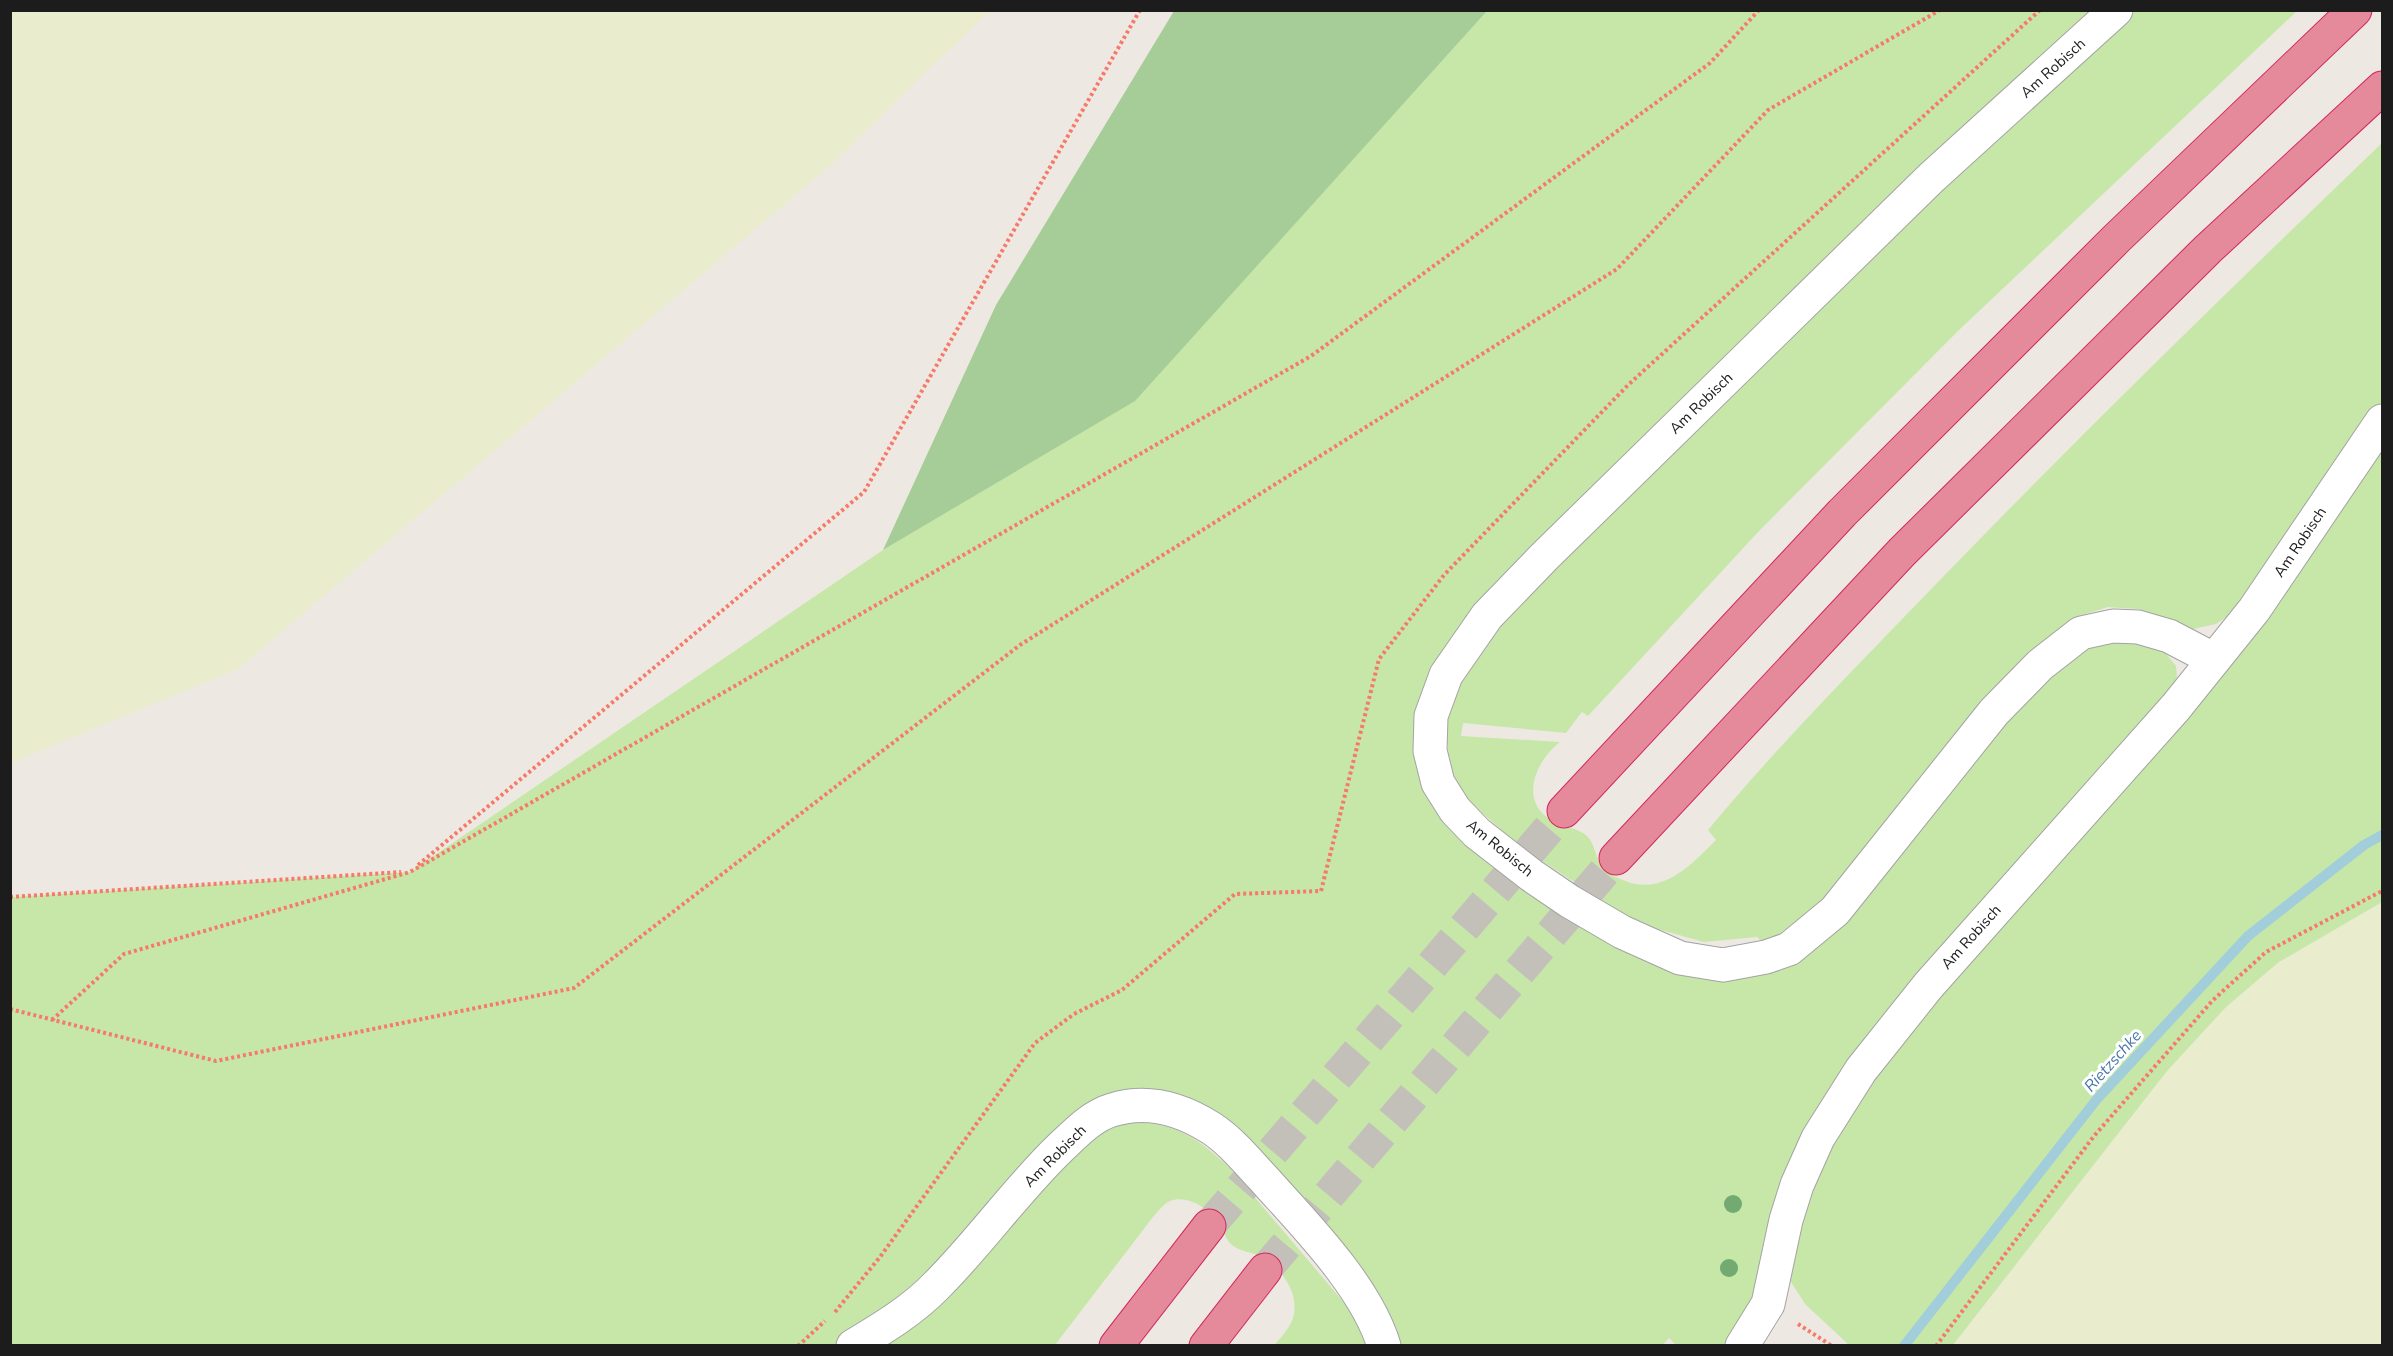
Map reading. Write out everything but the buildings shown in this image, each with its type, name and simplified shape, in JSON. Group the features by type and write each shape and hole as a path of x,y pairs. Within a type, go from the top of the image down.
{"highway":[{"path":"1564,811 1842,513 2116,239 2355,10"},
{"path":"1616,858 1902,552 2208,249 2382,88"},
{"path":"1116,1346 1209,1226"},
{"path":"1206,1346 1265,1270"}],"lane":[{"name":"Am Robisch","path":"2116,10 1931,178 1544,556 1487,616 1446,675 1431,716 1430,751 1438,783 1455,810 1477,832 1531,875 1622,932 1680,958 1723,965 1766,957 1789,949 1835,911 1994,712 2040,665 2081,633 2113,626 2138,627 2169,636 2213,658"},
{"name":"Am Robisch","path":"1742,1346 1767,1304 1786,1220 1797,1185 1818,1138 1861,1070 1928,986 2176,707 2213,658 2254,610 2382,421"},
{"name":"Am Robisch","path":"853,1346 889,1325 937,1286 1043,1164 1091,1120 1111,1110 1132,1105 1157,1105 1184,1114 1212,1128 1239,1152 1336,1263 1370,1310 1384,1346"}],"path":[{"path":"10,897 410,872 864,492 1140,10"},
{"path":"52,1020 123,954 410,872 1311,356 1710,63 1759,10"},
{"path":"10,1009 216,1061 574,988 1020,645 1617,269 1768,110 1940,10"},
{"path":"798,1346 842,1306 1035,1043 1074,1014 1122,990 1235,894 1321,891 1379,659 1444,575 1628,385 2040,10"},
{"path":"1936,1346 2094,1136 2213,999 2266,952 2382,891"}],"green space":[{"path":"11,11 690,11 704,26 691,11 989,11 832,164 238,669 11,763"},
{"path":"1174,11 1487,11 1135,401 883,550 996,305"},
{"path":"1487,11 2105,11 1482,618 1420,763 1596,935 1656,966 1685,973 1723,977 1764,974 1795,960 2059,658 2116,636 2158,644 2176,666 2177,677 2168,696 1854,1065 1757,1298 1730,1345 1676,1345 1669,1338 1662,1346 1398,1345 1253,1151 1122,1102 913,1301 843,1345 11,1346 11,897 410,872 883,550 1134,401"},
{"path":"2135,11 2297,11 1959,330 1759,531 1588,716 1582,712 1566,733 1463,723 1461,736 1560,742 1543,760 1534,782 1533,793 1542,813 1553,821 1587,836 1600,864 1612,876 1637,884 1650,884 1675,876 1716,840 1708,830 1792,735 1879,643 2103,415 2382,143 2382,403 2236,611 2216,624 2193,629 2138,609 2108,607 2076,617 2045,640 1817,914 1781,937 1763,943 1757,937 1704,942 1650,927 1616,910 1517,844 1454,785 1448,763 1448,745 1441,744 1442,721 1459,678 1490,637 1594,529 1942,187"},
{"path":"2382,439 2382,902 2279,962 2226,1007 2167,1071 1953,1345 1849,1345 1805,1304 1791,1282 1790,1258 1820,1150 1869,1077"},
{"path":"2382,902 2382,1345 1953,1346 2167,1071 2226,1007 2279,962"},
{"path":"1126,1122 1157,1125 1182,1132 1205,1146 1229,1167 1363,1325 1371,1345 1275,1345 1291,1323 1294,1313 1293,1294 1284,1277 1262,1257 1232,1245 1216,1219 1205,1209 1191,1202 1177,1199 1165,1204 1153,1217 1055,1345 879,1346 1095,1133"}],"waterway":[{"name":"Rietzschke","path":"1904,1346 2097,1099 2248,936 2364,845 2382,835"}],"tunnel":[{"path":"1209,1226 1564,811"},
{"path":"1265,1270 1616,858"}]}
